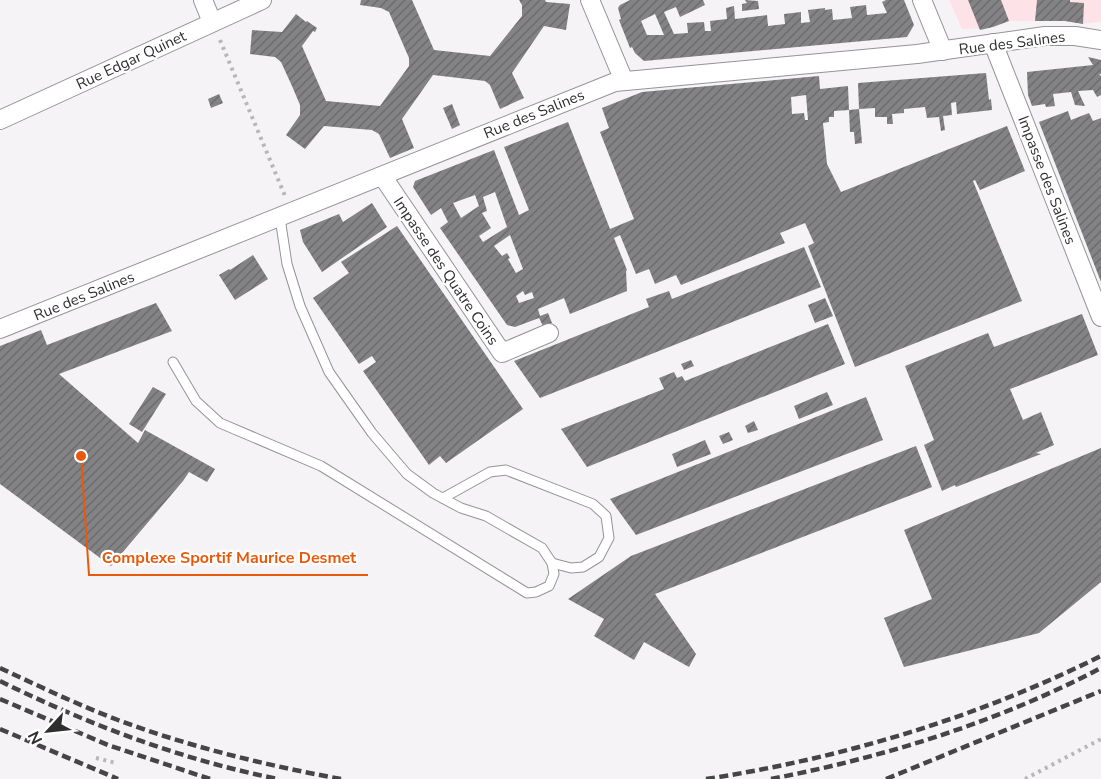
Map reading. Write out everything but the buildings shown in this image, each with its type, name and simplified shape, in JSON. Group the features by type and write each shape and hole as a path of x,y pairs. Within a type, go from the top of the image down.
{"street":[{"path":"203,0 212,22"},
{"name":"Rue Edgar Quinet","path":"0,120 262,0"},
{"path":"922,0 944,51"},
{"path":"592,1 624,81"},
{"name":"Rue des Salines","path":"0,329 383,177 606,85 624,81 944,51 1062,35 1101,40"},
{"name":"Impasse des Salines","path":"993,43 1101,317"},
{"name":"Impasse des Quatre Coins","path":"383,177 502,353 549,333"}],"lane":[{"path":"173,362 196,401 220,423 321,466 527,593 549,586 554,574 552,562 542,548 486,516 461,508 433,493 407,474 372,433 329,372 300,306 287,264 286,215"},
{"path":"443,498 490,472 506,470 593,504 606,516 609,538 599,557 584,567 571,568 552,562"}],"path":[{"path":"212,22 286,215"},
{"path":"1025,779 1101,739"},
{"path":"96,758 117,764"}],"shaded area":[{"path":"949,0 1101,0 1101,22 1083,24 1065,21 1009,21 987,28 962,29"}],"railway":[{"path":"706,779 808,760 908,733 1006,698 1101,656"},
{"path":"0,668 103,714 145,730 200,747 284,768 341,779"},
{"path":"771,779 856,760 940,736 1022,705 1101,668"},
{"path":"0,681 67,712 136,739 206,762 278,779"},
{"path":"886,779 1101,691"},
{"path":"0,699 108,745 210,779"},
{"path":"0,729 118,779"}],"place":[{"name":"Complexe Sportif Maurice Desmet","path":"81,456"}]}
